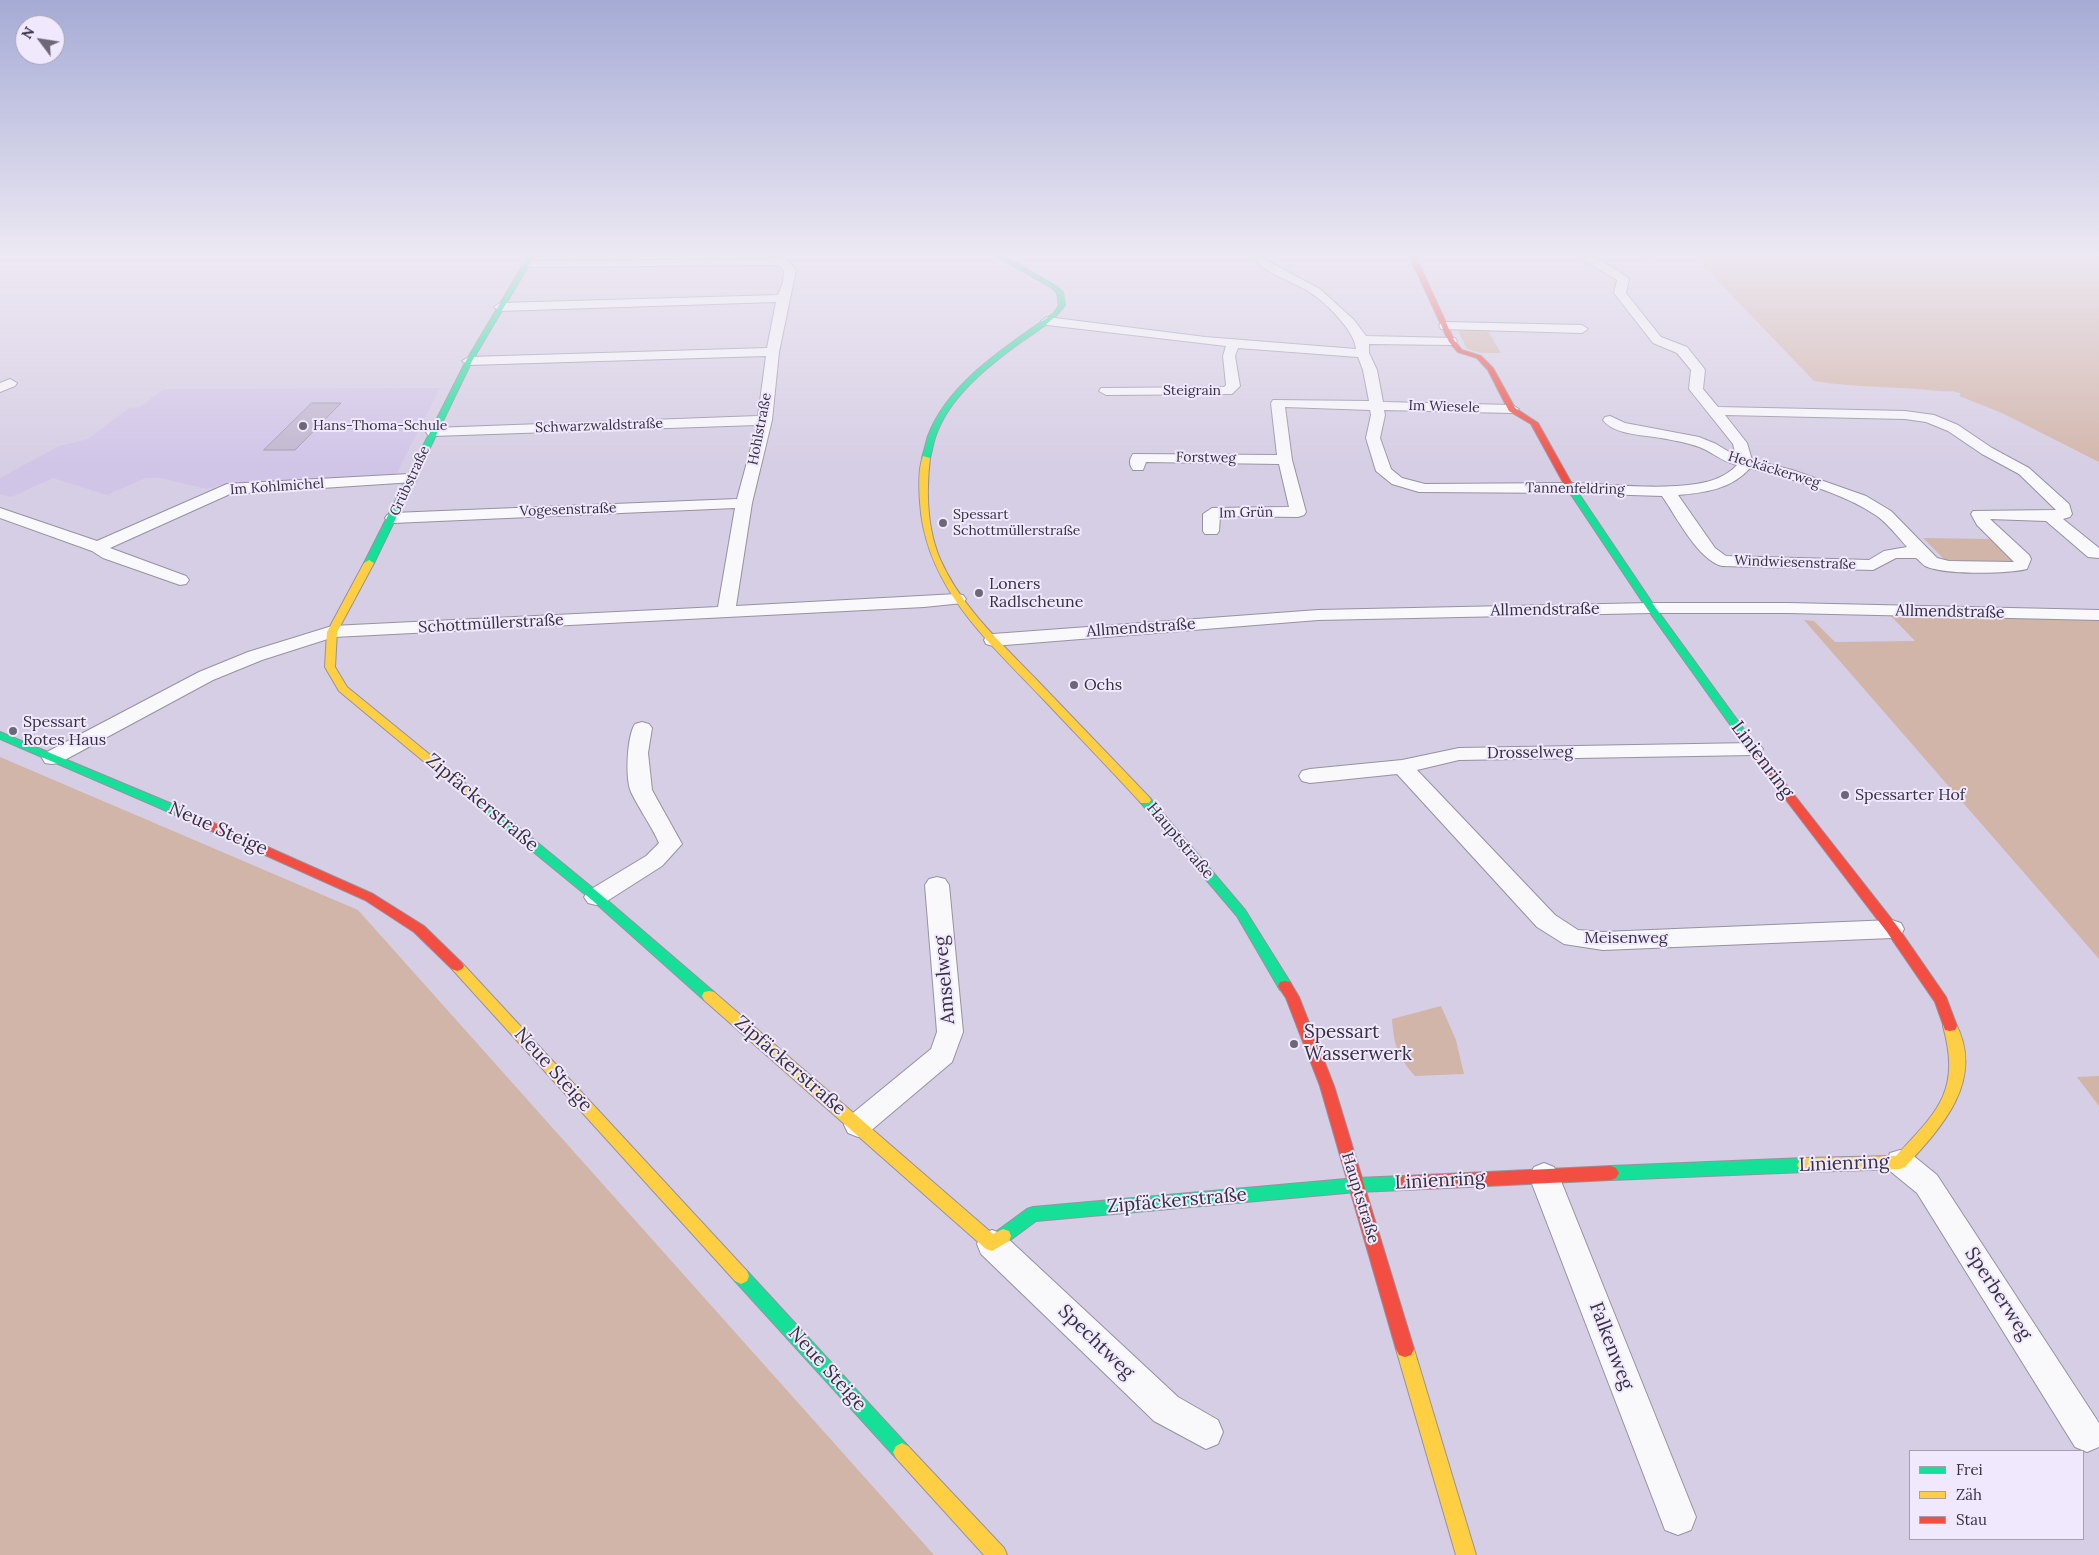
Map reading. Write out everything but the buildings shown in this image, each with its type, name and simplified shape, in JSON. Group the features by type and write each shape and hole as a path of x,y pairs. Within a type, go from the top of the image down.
{"street":[{"name":"Grübstraße","path":"332,632 393,518 409,479 469,361 489,326"},
{"name":"Hohlstraße","path":"726,612 744,503 765,420 778,326"},
{"name":"Hauptstraße","path":"1041,326 990,362 951,403 938,422 927,448 922,482 926,519 935,558 957,599 993,640 1162,818 1241,913 1292,998 1327,1086 1466,1555"},
{"path":"1084,326 1293,350 1451,341"},
{"name":"Tannenfeldring","path":"1351,326 1362,346 1370,370 1378,415 1373,438 1384,471 1397,481 1424,489 1570,488 1667,491 1697,489 1720,483 1736,475 1746,464"},
{"path":"1512,409 1491,369 1479,357 1460,351 1451,341 1445,326 1582,329"},
{"path":"1645,326 1657,340 1682,350 1698,370 1696,389 1740,443 1746,464"},
{"name":"Steigrain","path":"1106,391 1227,391 1233,386 1229,356 1233,344"},
{"path":"469,361 773,352"},
{"name":"Im Wiesele","path":"1286,460 1278,403 1512,409"},
{"name":"Linienring","path":"1357,1185 1900,1162 1938,1121 1957,1085 1958,1046 1941,1001 1892,929 1753,749 1651,608 1570,488 1534,424 1512,409"},
{"path":"1714,411 1905,415 1929,418 1953,428 1986,451 2024,471 2063,507 2064,514 2050,516"},
{"name":"Schwarzwaldstraße","path":"433,432 765,420"},
{"name":"Heckäckerweg","path":"1610,420 1621,426 1694,440 1711,447 1730,460 1787,472 1860,499 1885,514 1921,553"},
{"name":"Forstweg","path":"1138,468 1138,457 1286,460"},
{"name":"Im Grün","path":"1211,531 1211,514 1218,511 1298,512 1286,460"},
{"name":"Im Kohlmichel","path":"98,548 227,489 409,479"},
{"name":"Windwiesenstraße","path":"1667,491 1709,552 1722,561 1873,565 1884,556 1898,552 1921,553 1931,562 1949,566 2012,567 2021,565 2023,559 1983,522 1979,514 2050,516"},
{"name":"Vogesenstraße","path":"393,518 744,503"},
{"path":"0,513 180,580"},
{"path":"2050,516 2094,553 2099,553"},
{"name":"Schottmüllerstraße","path":"52,758 206,676 255,656 332,632 957,599"},
{"name":"Allmendstraße","path":"993,640 1318,615 1651,608 1788,608 2099,615"},
{"name":"Zipfäckerstraße","path":"332,632 330,667 343,689 596,897 992,1244 1032,1214 1357,1185"},
{"path":"596,897 654,861 670,844 661,823 641,790 638,753 642,728"},
{"name":"Neue Steige","path":"0,735 219,829 369,897 419,929 460,968 997,1555"},
{"name":"Drosselweg","path":"1310,776 1356,773 1459,754 1753,749"},
{"name":"Meisenweg","path":"1402,766 1546,921 1573,938 1603,941 1892,929"},
{"name":"Amselweg","path":"858,1125 943,1055 950,1032 936,885"},
{"name":"Sperberweg","path":"1900,1162 1927,1184 2087,1434"},
{"name":"Falkenweg","path":"1544,1176 1678,1517"},
{"name":"Spechtweg","path":"992,1244 1166,1409 1206,1432"}],"shaded area":[{"path":"1761,326 2099,326 2099,462 2002,413 1959,396 1961,394 1956,392 1845,385 1814,381"},
{"path":"1458,331 1488,331 1501,353 1481,353 1467,349"},
{"path":"440,388 397,473 387,476 220,485 207,489 161,478 145,478 107,495 53,478 11,497 0,494 0,478 59,446 88,439 129,408 140,407 164,389"},
{"path":"1923,538 1991,539 2017,564 1948,563"},
{"path":"1889,614 2099,618 2099,959 1804,620 1814,621 1835,642 1915,641"},
{"path":"0,757 358,910 934,1555 0,1555"},
{"path":"1441,1006 1456,1040 1464,1074 1415,1076 1400,1056 1394,1036 1392,1019"},
{"path":"2099,1076 2099,1106 2077,1077"}],"traffic: fast":[{"path":"369,563 443,412 489,326"},
{"path":"926,458 932,435 943,413 958,394 996,358 1040,326"},
{"path":"1568,484 1651,608 1758,756"},
{"path":"0,735 180,812"},
{"path":"1145,800 1241,913 1285,986"},
{"path":"479,801 596,897 709,996"},
{"path":"1611,1173 1805,1165"},
{"path":"1003,1236 1033,1214 1357,1185 1404,1183"},
{"path":"741,1276 902,1452"}],"traffic: slow":[{"path":"926,458 924,482 926,523 936,559 954,592 977,623 1145,800"},
{"path":"369,563 332,632 330,667 343,689 479,801"},
{"path":"457,966 741,1276"},
{"path":"709,996 992,1244 1003,1236"},
{"path":"1805,1165 1900,1162 1939,1116 1949,1101 1955,1085 1958,1067 1956,1048 1950,1026"},
{"path":"1405,1349 1466,1555"},
{"path":"902,1452 997,1555"}],"traffic: jam":[{"path":"1444,326 1451,341 1460,351 1479,357 1491,369 1512,409 1534,423 1568,484"},
{"path":"1758,756 1892,929 1941,1001 1950,1026"},
{"path":"180,812 369,897 419,929 457,966"},
{"path":"1285,986 1292,997 1327,1086 1405,1349"},
{"path":"1404,1183 1611,1173"}],"place":[{"name":"Hans-Thoma-Schule","path":"303,426"},
{"name":"Spessart Schottmüllerstraße","path":"943,523"},
{"name":"Loners Radlscheune","path":"979,593"},
{"name":"Ochs","path":"1074,685"},
{"name":"Spessart Rotes Haus","path":"13,731"},
{"name":"Spessarter Hof","path":"1845,795"},
{"name":"Spessart Wasserwerk","path":"1294,1044"}]}
